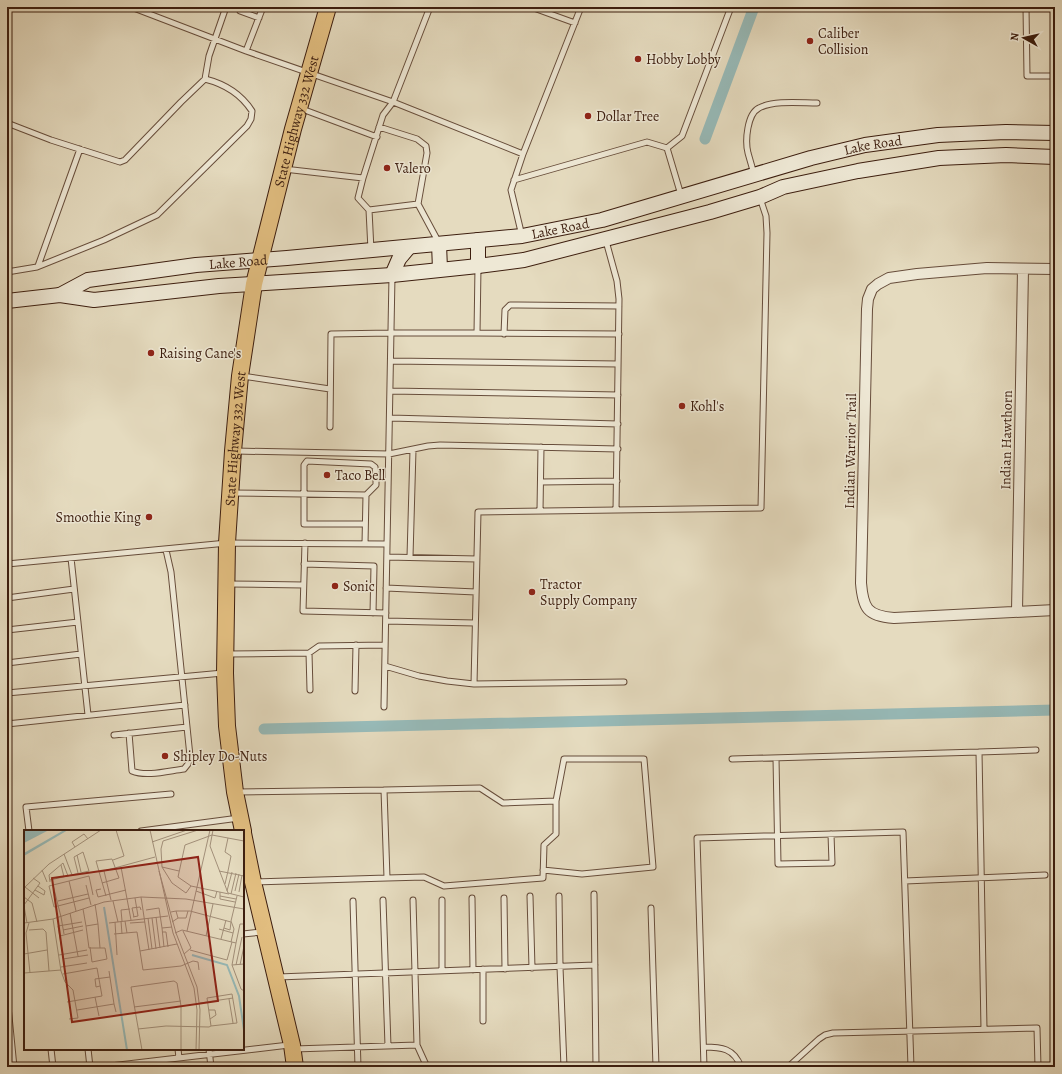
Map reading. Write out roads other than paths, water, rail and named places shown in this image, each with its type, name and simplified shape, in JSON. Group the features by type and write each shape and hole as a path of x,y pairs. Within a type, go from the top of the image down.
{"main road":[{"name":"State Highway 332 West","path":"242,827 235,792 227,726 225,673 227,543 240,376 254,284 308,73 328,7"},
{"name":"State Highway 332 West","path":"244,837 253,882 292,1047 295,1067"}],"street":[{"name":"Lake Road","path":"60,295 88,280 196,265 522,236 602,220 811,158 865,145 938,135 1006,132 1055,133"},
{"name":"Lake Road","path":"7,301 60,295 94,300 195,288 392,275 524,260 760,197 783,187 858,171 939,158 1006,155 1055,157"},
{"path":"755,175 760,197"},
{"path":"681,196 688,217"},
{"path":"602,220 605,239"},
{"path":"522,236 524,260"},
{"path":"478,240 478,266"},
{"path":"439,244 440,269"},
{"path":"392,275 399,259 409,247"},
{"name":"Indian Warrior Trail","path":"1055,270 987,268 917,274 889,278 872,289 868,299 867,309 861,583 862,597 866,607 873,614 882,617 894,618 1055,610"},
{"name":"Indian Hawthorn","path":"1017,611 1023,269"}],"lane":[{"path":"131,7 246,51 393,102 523,154"},
{"path":"7,123 120,162 125,160 205,79 209,56 226,7"},
{"path":"246,51 263,7"},
{"path":"371,250 369,210 358,198 383,115 393,102 430,7"},
{"path":"531,7 575,23"},
{"path":"522,236 511,190 523,154 581,7"},
{"path":"667,148 682,136 730,7"},
{"path":"1026,7 1027,76 1055,76"},
{"path":"240,11 259,18"},
{"path":"7,272 38,266 104,240 157,215 247,126 250,119 252,111 232,90 217,82 205,79"},
{"path":"755,175 748,152 747,138 751,116 756,110 769,104 795,102 817,103"},
{"path":"299,108 376,137"},
{"path":"379,127 417,139 426,146 427,153 418,204 439,244"},
{"path":"514,180 647,142 667,148"},
{"path":"667,148 681,196"},
{"path":"38,266 80,149"},
{"path":"283,169 363,178"},
{"path":"474,684 478,512 761,508 767,233 766,216 760,197"},
{"path":"369,210 418,204"},
{"path":"605,239 617,281 619,299 616,510"},
{"path":"476,333 478,266"},
{"path":"384,706 392,275"},
{"path":"504,334 506,310 510,306 619,306"},
{"path":"330,427 331,334 619,334"},
{"path":"391,361 618,364"},
{"path":"240,376 330,389"},
{"path":"390,391 618,395"},
{"path":"390,418 618,424"},
{"path":"233,451 389,454 440,445 618,449"},
{"path":"540,511 542,447"},
{"path":"410,557 413,450"},
{"path":"365,524 304,524 304,465 308,461 371,464 375,467 376,485 366,495 365,544"},
{"path":"541,482 617,481"},
{"path":"230,493 366,495"},
{"path":"7,564 227,543 387,544"},
{"path":"305,543 303,611 386,613"},
{"path":"129,733 132,771 144,774 184,768 188,764 190,756 185,705 171,572 166,550"},
{"path":"387,557 477,559"},
{"path":"71,558 88,715"},
{"path":"304,564 374,566 373,613"},
{"path":"227,584 303,585"},
{"path":"386,588 476,592"},
{"path":"7,598 74,589"},
{"path":"386,621 475,623"},
{"path":"7,630 78,622"},
{"path":"225,654 309,653 319,646 385,644"},
{"path":"355,691 356,645"},
{"path":"309,653 310,690"},
{"path":"7,663 81,654"},
{"path":"385,666 419,676 474,684 624,682"},
{"path":"7,692 182,678 225,673"},
{"path":"7,704 8,724 185,705"},
{"path":"114,735 187,727"},
{"path":"732,759 1036,750"},
{"path":"979,752 984,1029"},
{"path":"776,758 778,864 832,863 831,834"},
{"path":"253,882 424,877 444,886 543,878 543,870 544,845 556,834 556,802 564,759 644,759 653,867 582,874 543,870"},
{"path":"235,792 480,788 503,803 556,802"},
{"path":"384,790 386,878"},
{"path":"29,830 26,807 171,794"},
{"path":"155,830 242,827"},
{"path":"704,1067 697,838 903,832 911,1067"},
{"path":"905,881 1045,875"},
{"path":"594,894 596,1067"},
{"path":"530,896 532,968"},
{"path":"560,896 560,967 564,1067"},
{"path":"472,898 473,970"},
{"path":"504,898 505,968"},
{"path":"383,900 388,1046"},
{"path":"413,900 417,1045 427,1067"},
{"path":"442,900 442,971"},
{"path":"353,901 358,1067"},
{"path":"651,908 656,1067"},
{"path":"244,934 265,931"},
{"path":"276,977 595,965"},
{"path":"483,969 483,1021"},
{"path":"7,996 9,1038 14,1066 7,1066"},
{"path":"788,1067 819,1039 825,1035 833,1033 1037,1028 1038,1067"},
{"path":"244,1050 292,1047 417,1045"},
{"path":"704,1047 717,1047 725,1049 733,1054 741,1067"},
{"path":"51,1050 53,1067"},
{"path":"88,1050 90,1067"},
{"path":"178,1050 178,1058"},
{"path":"102,1067 178,1058 210,1052 243,1050"},
{"path":"210,1052 212,1067"}],"waterway":[{"path":"705,139 754,7"},
{"path":"264,729 1055,710"}],"place":[{"name":"Caliber Collision","path":"810,41"},
{"name":"Hobby Lobby","path":"638,59"},
{"name":"Dollar Tree","path":"588,116"},
{"name":"Valero","path":"387,168"},
{"name":"Raising Cane's","path":"151,353"},
{"name":"Kohl's","path":"682,406"},
{"name":"Taco Bell","path":"327,475"},
{"name":"Smoothie King","path":"149,517"},
{"name":"Sonic","path":"335,586"},
{"name":"Tractor Supply Company","path":"532,592"},
{"name":"Shipley Do-Nuts","path":"165,756"}]}
